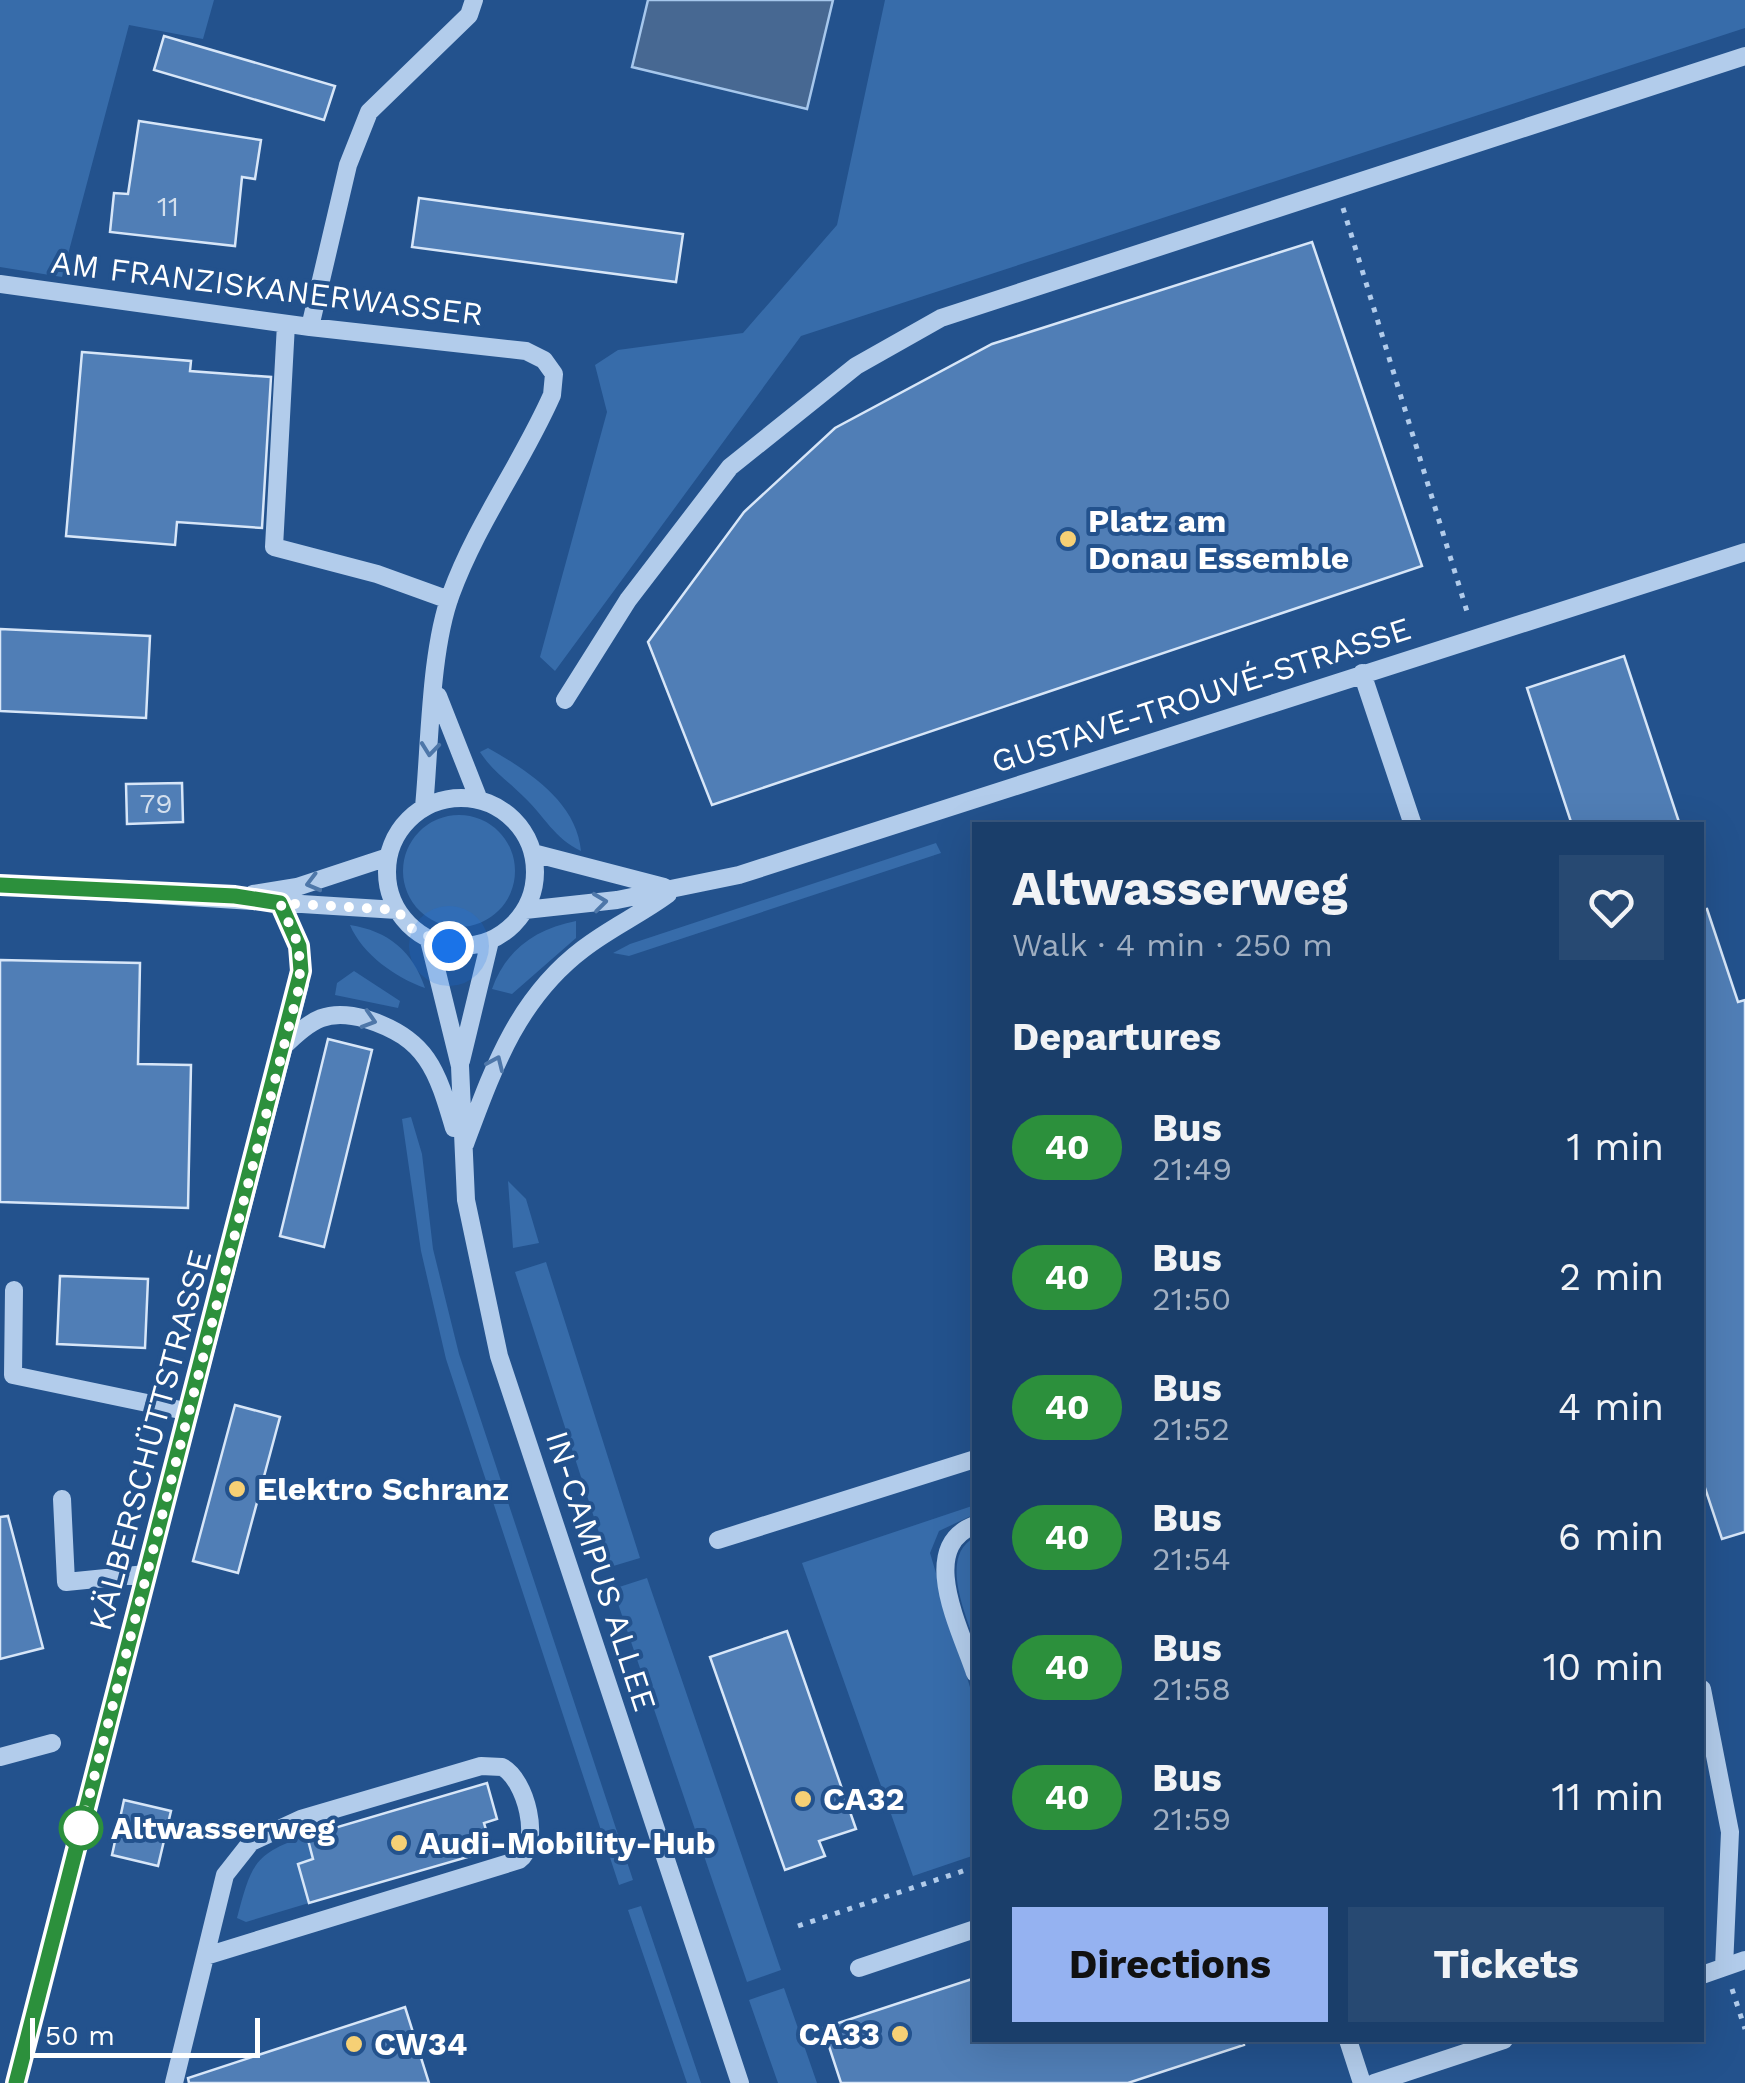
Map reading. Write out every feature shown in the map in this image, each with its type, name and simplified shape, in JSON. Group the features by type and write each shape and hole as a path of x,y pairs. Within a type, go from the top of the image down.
{"street":[{"path":"310,328 348,165 369,112 470,15 474,0"},
{"path":"565,700 628,600 730,467 856,366 941,318 1745,56"},
{"name":"AM FRANZISKANERWASSER","path":"0,284 310,328 526,350 544,360 554,374 552,395 482,521 449,600"},
{"path":"286,324 274,547 377,574 449,600 438,644 424,808"},
{"name":"GUSTAVE-TROUVÉ-STRASSE","path":"526,910 616,900 775,864 1745,552"},
{"path":"1362,673 1412,822"},
{"path":"436,691 478,800"},
{"path":"441,800 478,800 513,819 533,853 533,892 526,910 490,941 449,946 429,940 397,910 389,894 388,857 400,828 424,808 441,800"},
{"name":"GUSTAVE-TROUVÉ-STRASSE","path":"533,853 630,882 674,889"},
{"path":"235,896 297,887 388,857"},
{"path":"0,885 235,896 280,903 397,910"},
{"name":"GUSTAVE-TROUVÉ-STRASSE","path":"461,1154 506,1040 537,991 588,945 674,889"},
{"name":"KÄLBERSCHÜTTSTRASSE","path":"16,2083 300,984 300,956 280,903"},
{"name":"IN-CAMPUS ALLEE","path":"429,940 460,1066 461,1154 478,1270 499,1356 740,2083"},
{"name":"IN-CAMPUS ALLEE","path":"460,1066 490,941"},
{"path":"284,1046 324,1014 350,1014 395,1028 413,1040 435,1072 461,1154"},
{"path":"14,1290 13,1375 190,1412"},
{"path":"718,1540 972,1460"},
{"path":"62,1499 66,1582 146,1574"},
{"path":"972,1526 960,1531 946,1546 944,1568 972,1663"},
{"path":"1704,1700 1730,1832 1724,1967"},
{"path":"0,1757 52,1743"},
{"path":"174,2083 225,1875 251,1842 273,1829 481,1766 502,1767 516,1779 532,1835 531,1846 519,1860 206,1956"},
{"path":"859,1968 972,1930"},
{"path":"1704,1973 1745,1960"},
{"path":"1349,2042 1362,2083"},
{"path":"1374,2083 1498,2042"}],"path":[{"path":"1338,191 1476,638"},
{"path":"798,1926 972,1868"},
{"path":"1724,1967 1745,2029"}],"shaded area":[{"path":"0,0 214,0 203,39 129,25 62,277 0,267"},
{"path":"648,0 833,0 807,109 632,67"},
{"path":"885,0 1745,0 1745,28 801,336 555,671 540,657 607,412 595,365 618,350 743,333 837,225"},
{"path":"488,748 548,789 570,817 581,851 557,833 490,765 480,752"},
{"path":"459,815 480,820 498,832 510,850 515,871 510,892 498,910 480,922 459,927 438,922 420,910 408,892 403,871 408,850 420,832 438,820"},
{"path":"936,843 941,853 629,956 613,953 630,944"},
{"path":"576,921 576,938 512,994 492,989 505,963 524,943"},
{"path":"350,925 376,932 397,945 414,963 425,988 381,964"},
{"path":"354,971 400,1001 398,1008 335,995 337,983"},
{"path":"411,1117 422,1154 433,1249 459,1354 633,1880 619,1885 446,1359 421,1251 402,1119"},
{"path":"508,1181 526,1199 539,1243 513,1248"},
{"path":"546,1262 640,1558 610,1567 515,1272"},
{"path":"972,1506 972,1515 939,1531 930,1553 972,1694 972,1856 913,1876 802,1563"},
{"path":"972,1539 972,1634 958,1585 958,1557"},
{"path":"647,1578 781,1970 747,1982 613,1589"},
{"path":"307,1836 313,1859 298,1864 309,1903 246,1922 237,1918 257,1864 275,1849"},
{"path":"641,1906 701,2083 687,2083 628,1910"},
{"path":"784,1988 817,2083 778,2083 749,2000"}],"building":[{"path":"164,36 335,86 324,120 154,70"},
{"path":"139,121 261,140 255,179 242,177 235,246 110,232 114,193 128,194"},
{"path":"419,198 683,234 676,282 412,247"},
{"name":"Platz am Donau Essemble","path":"1312,242 1422,566 712,805 648,642 744,512 835,428 992,344"},
{"path":"82,352 191,361 190,371 271,377 262,528 177,522 175,545 66,536"},
{"path":"0,629 150,636 146,718 0,711"},
{"path":"1624,656 1679,822 1571,822 1527,688"},
{"path":"182,783 183,822 127,824 126,784"},
{"path":"1707,909 1738,1002 1745,1000 1745,1532 1722,1539 1704,1485"},
{"path":"0,960 140,963 138,1064 191,1065 188,1208 0,1202"},
{"path":"328,1039 372,1050 324,1247 280,1236"},
{"path":"60,1276 148,1279 145,1348 57,1344"},
{"name":"Elektro Schranz","path":"235,1405 280,1417 238,1573 193,1561"},
{"path":"8,1516 43,1648 0,1659 0,1517"},
{"path":"787,1631 856,1829 819,1841 825,1856 785,1870 710,1657"},
{"name":"Audi-Mobility-Hub","path":"487,1783 497,1819 484,1823 492,1850 309,1903 298,1864 313,1859 307,1836"},
{"path":"124,1800 171,1811 158,1866 112,1855"},
{"name":"CA33","path":"972,1979 972,2042 1244,2045 1128,2083 841,2083 823,2028"},
{"name":"CW34","path":"405,2007 429,2083 189,2083 188,2078"}],"bus line":[{"name":"40","path":"0,885 235,896 280,903 299,946 301,971 16,2083"}],"place":[{"name":"Platz am Donau Essemble","path":"1068,539"},
{"name":"Elektro Schranz","path":"237,1489"},
{"name":"CA32","path":"803,1799"},
{"name":"Altwasserweg","path":"81,1828"},
{"name":"Audi-Mobility-Hub","path":"399,1843"},
{"name":"CA33","path":"900,2034"},
{"name":"CW34","path":"354,2044"}],"route":[{"path":"81,1828 300,984 299,946 280,903 340,910 397,910 411,928 429,940 449,946"}]}
